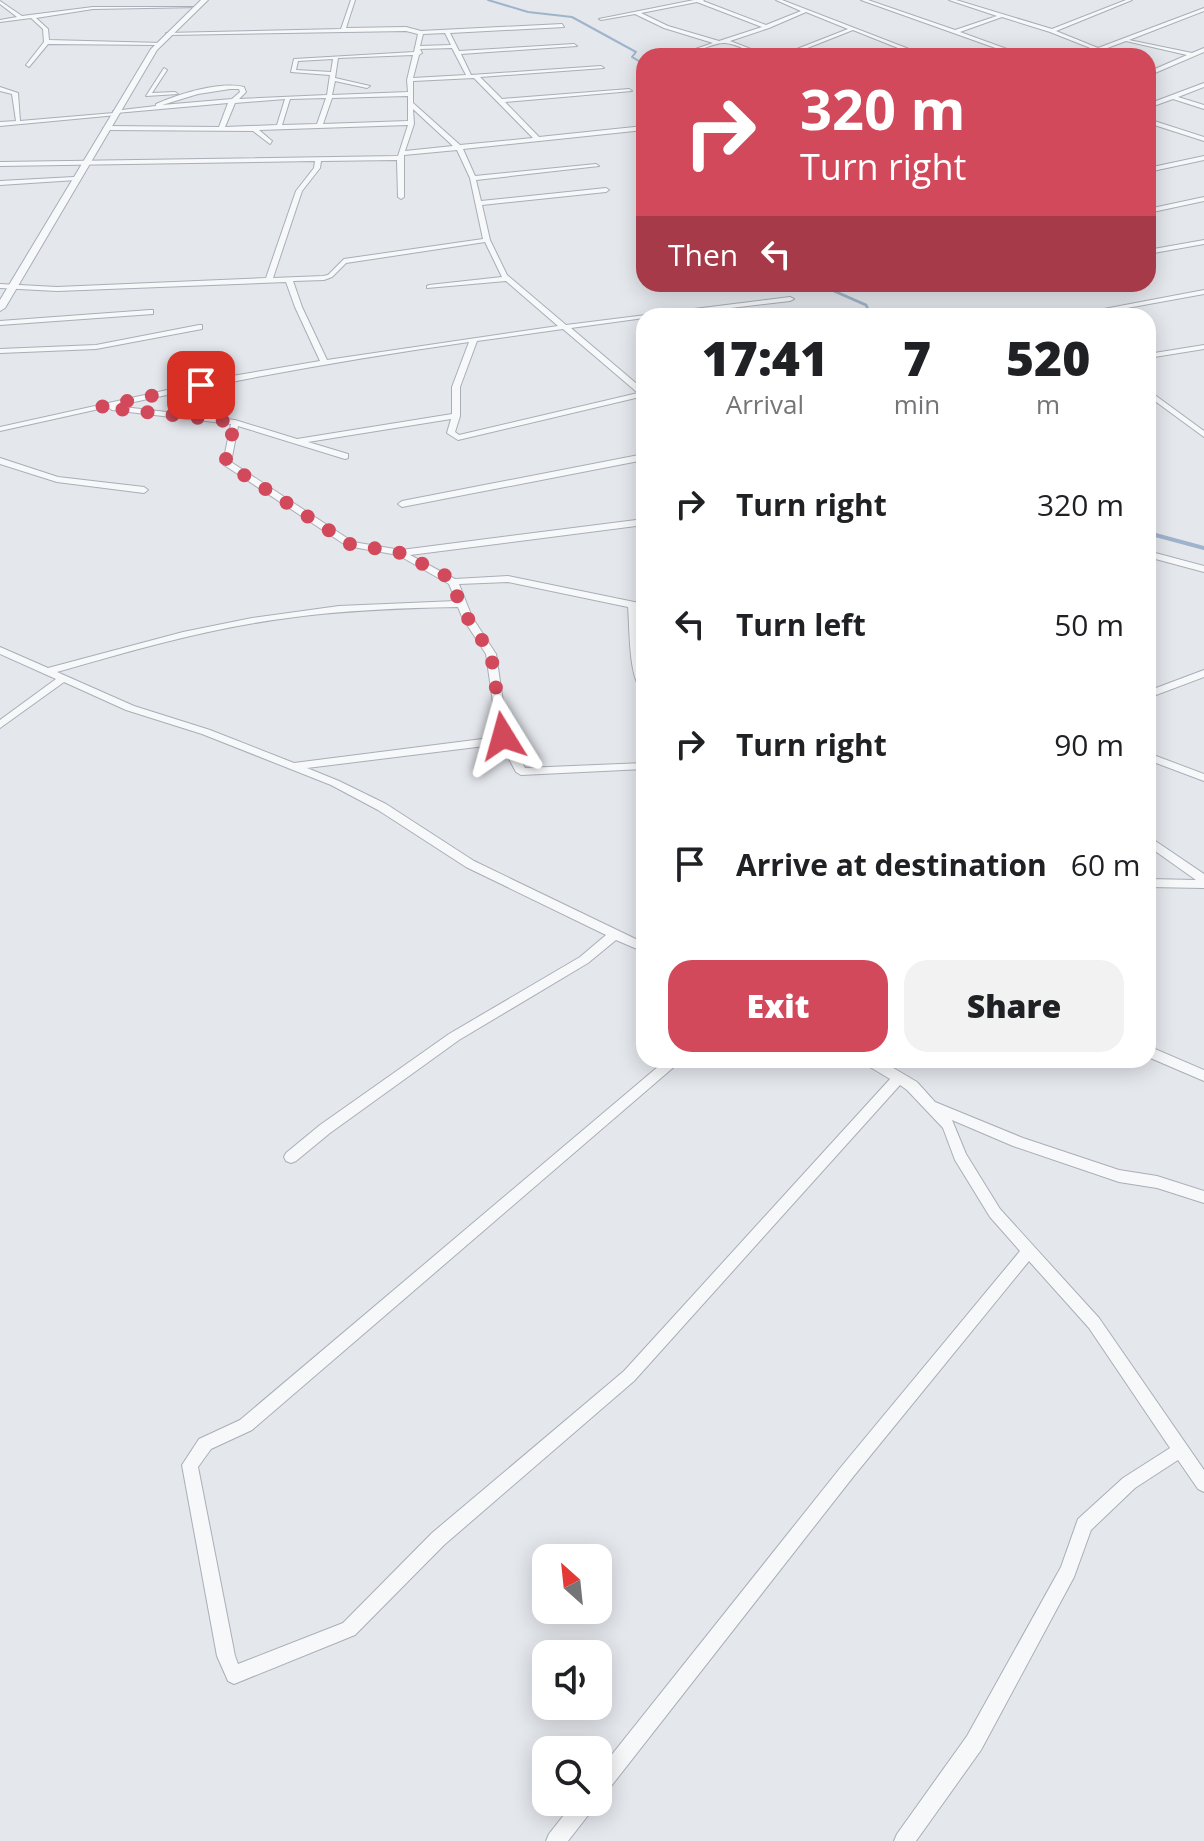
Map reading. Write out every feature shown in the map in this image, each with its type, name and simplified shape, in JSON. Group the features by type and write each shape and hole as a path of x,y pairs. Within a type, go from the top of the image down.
{"street":[{"path":"343,31 353,0"},
{"path":"601,19 700,0 767,27"},
{"path":"778,0 903,48"},
{"path":"863,0 1000,48"},
{"path":"951,0 1052,31 1094,48"},
{"path":"1052,31 1130,0"},
{"path":"0,2 21,18"},
{"path":"0,21 93,8 201,3"},
{"path":"0,308 74,179 159,43 201,3"},
{"path":"1101,48 1128,41 1204,9"},
{"path":"703,48 805,11"},
{"path":"637,13 666,27 741,48"},
{"path":"29,65 47,42 45,29 31,16"},
{"path":"955,32 1000,16"},
{"path":"169,33 406,29 421,33 562,26"},
{"path":"803,48 854,28"},
{"path":"447,32 452,46 472,76 537,139"},
{"path":"401,197 401,156 413,105 410,80 421,33"},
{"path":"1128,41 1192,55"},
{"path":"47,42 159,43"},
{"path":"367,86 333,76 293,71 296,60 452,46"},
{"path":"457,53 574,46"},
{"path":"1156,71 1204,50"},
{"path":"319,126 329,98 336,57"},
{"path":"410,80 601,68"},
{"path":"164,70 148,95 241,87 243,92 231,103 221,130"},
{"path":"155,85 206,86"},
{"path":"1156,103 1204,85"},
{"path":"0,89 15,93 18,120"},
{"path":"500,101 629,91"},
{"path":"149,109 192,93"},
{"path":"0,124 288,98 410,94"},
{"path":"1171,96 1204,107"},
{"path":"279,127 288,98"},
{"path":"413,105 460,149 473,178 487,240 507,279 636,387"},
{"path":"106,128 221,130 411,123"},
{"path":"1156,124 1204,139"},
{"path":"254,129 270,142"},
{"path":"0,164 401,156 636,129"},
{"path":"1156,168 1204,158"},
{"path":"269,280 299,191 317,168 318,160"},
{"path":"473,178 596,166"},
{"path":"0,183 74,179"},
{"path":"480,203 606,190"},
{"path":"1156,209 1204,199"},
{"path":"0,286 57,289 327,277 344,261 487,240"},
{"path":"1156,251 1204,242"},
{"path":"429,287 507,279"},
{"path":"289,280 290,293 303,312 325,363"},
{"path":"1115,308 1204,292"},
{"path":"713,308 790,299"},
{"path":"0,323 150,312"},
{"path":"0,429 226,379 636,317"},
{"path":"0,351 96,347 199,327"},
{"path":"474,340 456,387 456,416 451,433 458,438 636,396"},
{"path":"1156,355 1204,347"},
{"path":"1156,398 1204,435"},
{"path":"100,407 235,422 345,456"},
{"path":"294,441 456,416"},
{"path":"235,422 226,459 230,466 350,544 401,553 636,523"},
{"path":"402,504 636,459"},
{"path":"0,461 57,479 144,490"},
{"path":"401,553 453,582 508,579 636,606"},
{"path":"1156,556 1204,569"},
{"path":"453,582 461,604 491,654 504,740 521,772 636,767"},
{"path":"48,671 169,639 275,617 321,611 461,604"},
{"path":"0,650 130,708 293,766 382,807 470,864 636,944"},
{"path":"1156,692 1204,673"},
{"path":"0,725 64,678"},
{"path":"293,766 504,740"},
{"path":"1156,759 1204,778"},
{"path":"1156,846 1204,882"},
{"path":"1156,883 1204,882"},
{"path":"291,1157 454,1037 584,960 616,933"},
{"path":"1156,1055 1204,1076"},
{"path":"666,1068 257,1416 205,1444 190,1465 226,1656 234,1675 349,1629 438,1539 629,1376 899,1078"},
{"path":"883,1068 933,1106 949,1125 960,1156 982,1192 1028,1252 1094,1323 1204,1484"},
{"path":"933,1106 1018,1142 1104,1171 1157,1182 1204,1197"},
{"path":"612,1769 847,1472 1028,1252"},
{"path":"904,1841 974,1743 1068,1571 1084,1525 1129,1483 1179,1451"},
{"path":"556,1841 575,1816"}],"waterway":[{"path":"488,0 528,12 572,17 636,52"},
{"path":"636,52 632,57 636,59"},
{"path":"836,292 867,308"},
{"path":"1156,535 1204,548"}],"route":[{"path":"201,385 100,407 235,422 226,459 230,466 350,544 401,553 448,577 467,617 491,654 503,736"}]}
